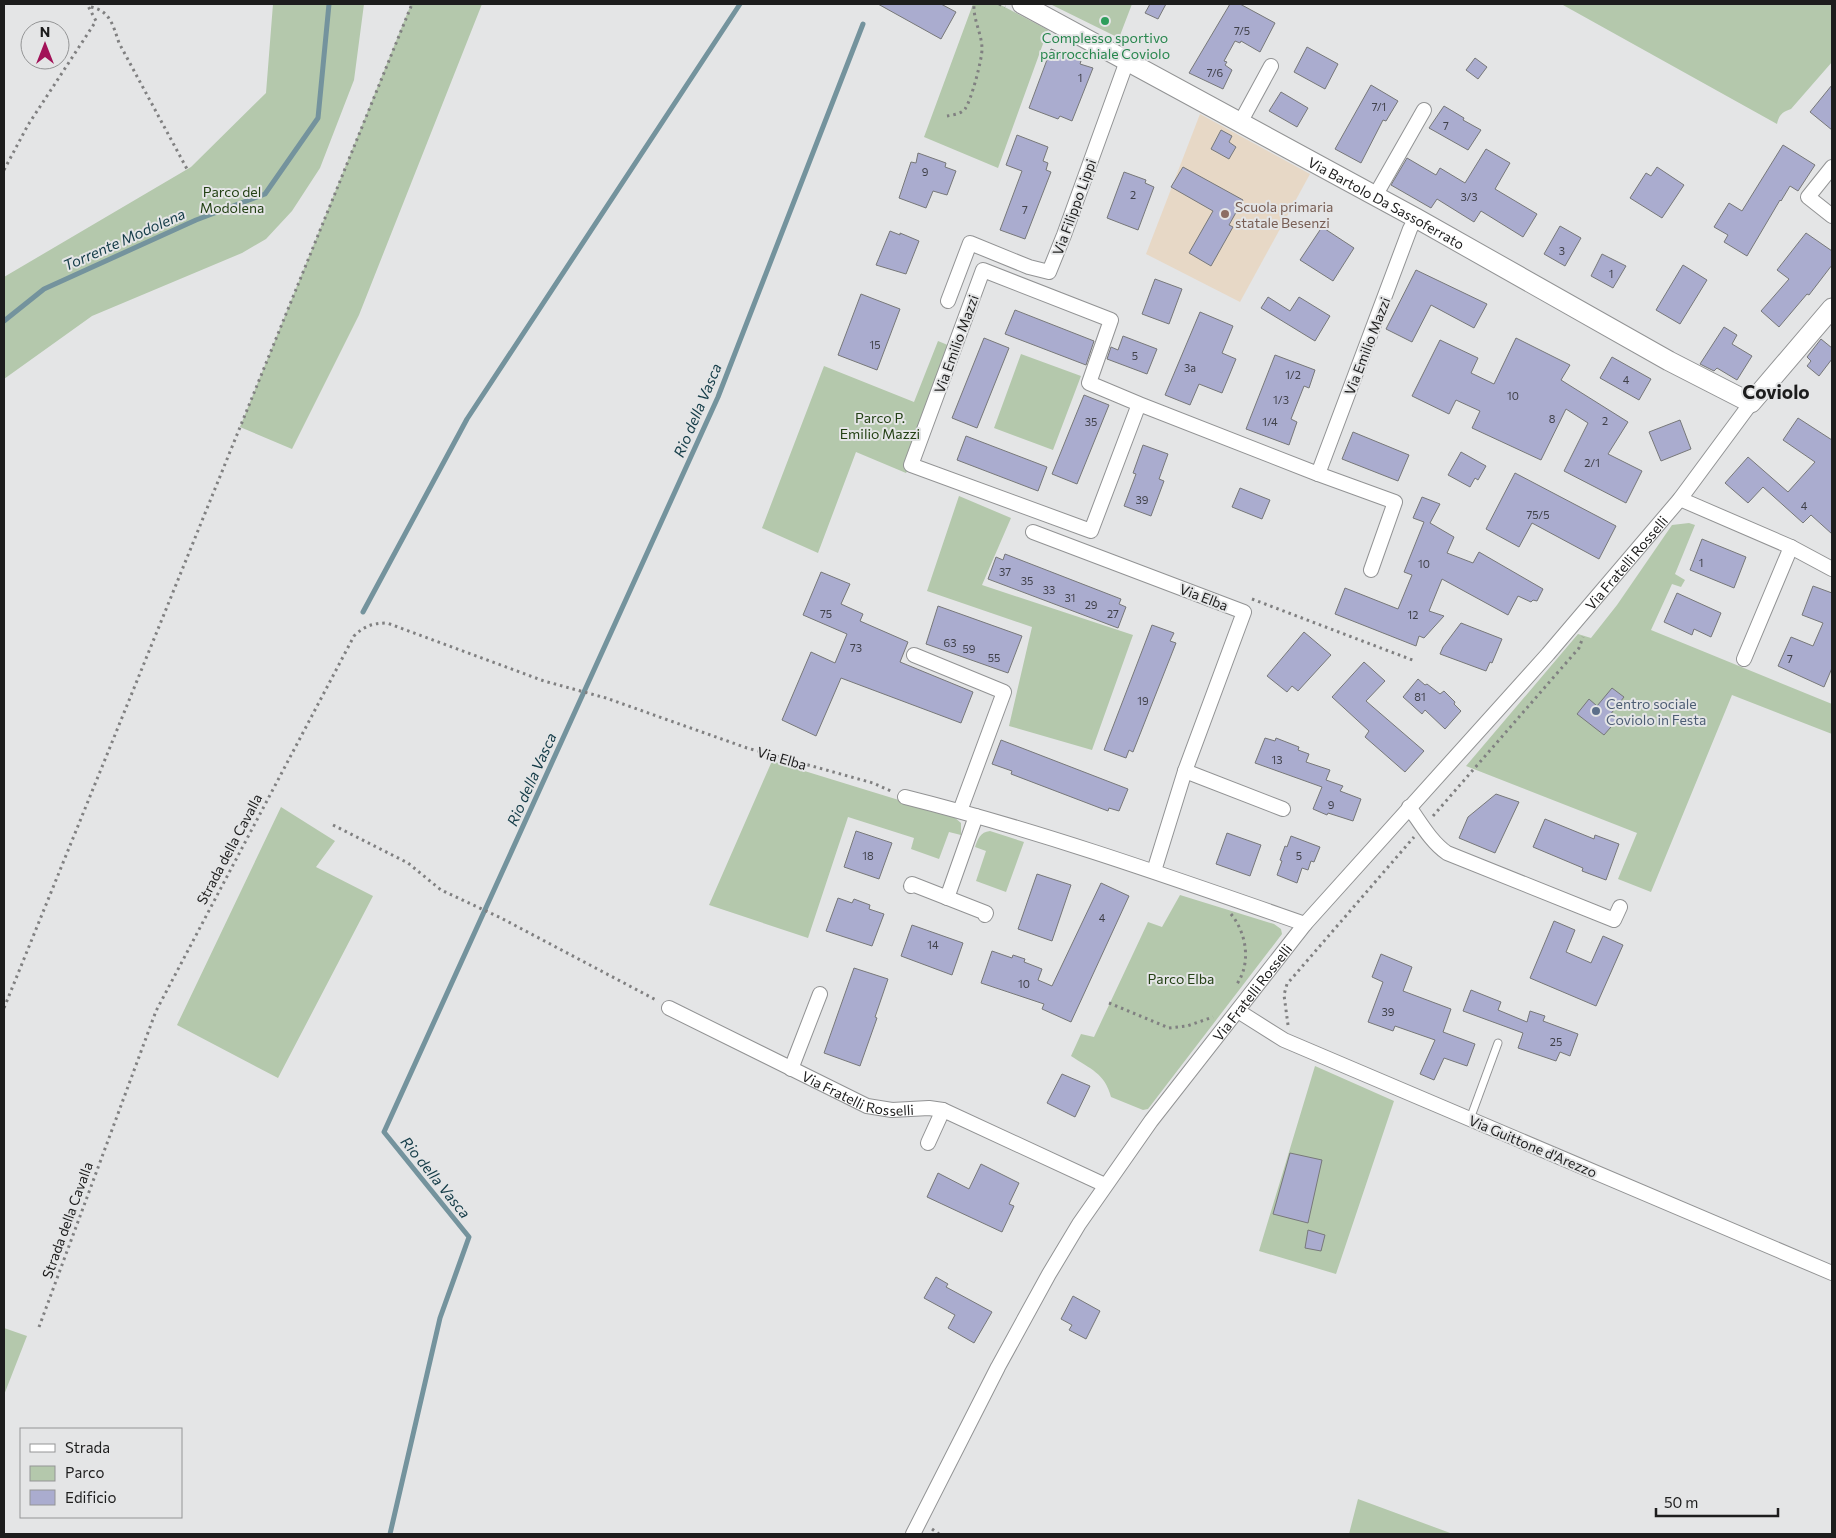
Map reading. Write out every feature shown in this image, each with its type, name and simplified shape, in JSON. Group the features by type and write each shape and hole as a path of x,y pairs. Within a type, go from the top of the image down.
{"street":[{"name":"Via Bartolo Da Sassoferrato","path":"1022,4 1416,218 1670,361 1751,403"},
{"name":"Via Filippo Lippi","path":"948,301 970,243 1029,268 1049,272 1127,61"},
{"path":"1240,123 1271,66"},
{"path":"1375,196 1424,110"},
{"path":"1832,167 1808,197 1832,216"},
{"name":"Via Emilio Mazzi","path":"1318,474 1410,229 1416,218"},
{"name":"Via Emilio Mazzi","path":"1139,404 1091,531 911,465 984,270 1111,320 1089,383 1318,474 1395,502 1371,570"},
{"name":"Via Fratelli Rosselli","path":"913,1534 1012,1341 1074,1232 1105,1185 1184,1077 1305,924 1409,806 1548,654 1680,499 1751,403 1832,308"},
{"path":"1680,499 1791,548 1832,569"},
{"name":"Via Elba","path":"1034,532 1244,612 1185,771 1154,872"},
{"path":"1744,659 1791,548"},
{"path":"914,655 1004,692 960,811"},
{"path":"1185,771 1283,809"},
{"path":"905,797 960,811 1154,872 1305,924"},
{"path":"1409,806 1423,826 1447,853 1614,920 1620,907"},
{"path":"947,898 976,816"},
{"path":"911,886 912,884 986,913 985,915"},
{"path":"792,1069 820,994"},
{"name":"Via Fratelli Rosselli","path":"669,1008 867,1106 892,1110 929,1108 943,1110 1105,1185"},
{"name":"Via Guittone d'Arezzo","path":"1238,1011 1284,1040 1832,1273"},
{"path":"928,1143 943,1110"}],"lane":[{"path":"1470,1119 1498,1043"}],"path":[{"path":"4,1008 412,4"},
{"path":"948,116 965,110 972,93 981,59 982,49 974,4"},
{"path":"89,5 101,10 113,24 119,43 187,169"},
{"path":"4,170 28,125 96,21 89,5"},
{"path":"1244,612 1250,598 1415,661"},
{"name":"Strada della Cavalla","path":"39,1327 156,1011 354,636 368,625 387,623 544,681 606,698"},
{"path":"1284,1040 1288,1028 1284,995 1287,984 1579,648 1584,633"},
{"name":"Via Elba","path":"606,698 747,748 873,783 905,797"},
{"path":"333,825 408,863 441,890 501,918 669,1008"},
{"path":"1227,910 1235,919 1245,946 1246,960 1244,974 1232,990"},
{"path":"1109,1003 1169,1028 1187,1026 1212,1017"},
{"path":"1208,1024 1218,1010"}],"shaded area":[{"name":"Scuola primaria statale Besenzi","path":"1200,114 1310,174 1240,302 1146,254"}],"green space":[{"name":"Parco del Modolena","path":"273,4 364,4 354,80 320,168 292,211 266,239 242,253 92,316 4,379 4,277 191,167 266,93"},
{"path":"411,4 482,4 359,315 292,449 240,427"},
{"path":"973,4 999,4 1048,30 998,168 924,137"},
{"name":"Complesso sportivo parrocchiale Coviolo","path":"1050,4 1132,4 1119,38"},
{"path":"1564,4 1832,4 1832,62 1791,109 1781,114 1777,124"},
{"name":"Parco P. Emilio Mazzi","path":"938,341 955,348 911,465 906,473 856,452 818,553 762,528 824,366 914,402"},
{"path":"1021,354 1081,376 1053,450 994,428"},
{"path":"959,496 1011,518 982,585 1133,635 1092,750 1009,726 1032,627 927,591"},
{"path":"1689,523 1695,525 1675,574 1685,580 1681,587 1672,584 1651,630 1832,704 1832,734 1732,695 1651,892 1618,879 1637,833 1466,766 1578,634 1591,638 1617,605 1672,525"},
{"path":"772,761 954,817 961,823 961,835 949,832 939,859 911,849 914,838 848,817 808,938 709,905"},
{"path":"281,807 335,841 316,867 373,896 278,1078 177,1025"},
{"path":"990,831 1024,842 1006,892 976,881 986,851 975,847 982,834"},
{"name":"Parco Elba","path":"1180,895 1274,924 1281,929 1282,934 1148,1109 1143,1110 1111,1097 1101,1077 1071,1056 1081,1034 1094,1037 1148,922 1162,927"},
{"path":"1315,1066 1394,1101 1336,1274 1259,1251"},
{"path":"4,1328 27,1336 4,1395"},
{"path":"1358,1499 1453,1534 1349,1534"}],"building":[{"path":"878,4 941,4 956,12 941,39"},
{"path":"1150,4 1166,4 1158,19 1145,13"},
{"path":"1230,4 1240,4 1275,23 1260,52 1241,41 1240,43 1235,41 1224,61 1227,62 1225,65 1232,70 1223,89 1189,73"},
{"path":"1307,47 1338,64 1325,89 1294,72"},
{"path":"1051,49 1081,61 1080,64 1093,68 1072,121 1060,116 1058,119 1029,108"},
{"path":"1475,58 1487,67 1478,79 1466,70"},
{"path":"1371,85 1398,101 1386,121 1383,120 1361,163 1335,149"},
{"path":"1832,85 1832,130 1810,112"},
{"path":"1281,92 1308,108 1297,127 1269,111"},
{"path":"1444,106 1481,130 1468,150 1429,128"},
{"path":"1221,130 1232,136 1229,142 1236,147 1229,159 1211,149"},
{"path":"1017,135 1048,147 1043,161 1048,163 1046,170 1051,172 1025,239 1000,230 1022,171 1006,165"},
{"path":"1783,145 1815,165 1798,191 1790,186 1747,256 1724,242 1728,235 1714,227 1729,203 1742,211"},
{"path":"1486,149 1510,163 1495,189 1537,214 1523,237 1481,211 1474,222 1437,199 1431,208 1391,185 1407,158 1436,175 1440,168 1465,183"},
{"path":"918,153 946,163 945,167 956,171 947,195 933,191 926,208 899,198 911,162 916,163"},
{"path":"1183,167 1243,200 1229,225 1233,227 1211,266 1189,253 1213,211 1171,187"},
{"path":"1657,167 1684,185 1662,218 1630,198 1646,173 1651,176"},
{"path":"1124,172 1146,180 1145,183 1154,187 1138,230 1107,218"},
{"path":"1560,226 1581,238 1565,266 1544,254"},
{"path":"1322,227 1354,248 1333,281 1300,260"},
{"path":"890,231 919,241 906,274 876,265"},
{"path":"1806,233 1832,251 1832,265 1809,295 1807,294 1779,327 1761,311 1789,279 1777,270"},
{"path":"1602,254 1626,266 1613,288 1591,276"},
{"path":"1683,265 1707,280 1680,324 1656,310"},
{"path":"1416,270 1487,304 1474,328 1431,305 1412,342 1386,329"},
{"path":"1155,279 1182,289 1169,324 1142,314"},
{"path":"861,294 900,309 877,370 838,355"},
{"path":"1268,297 1290,311 1299,297 1330,316 1315,341 1261,308"},
{"path":"1015,310 1094,341 1086,365 1005,334"},
{"path":"1200,312 1233,326 1222,353 1236,359 1222,393 1199,384 1190,405 1165,395"},
{"path":"1724,327 1737,335 1732,344 1752,356 1737,380 1717,368 1714,371 1700,364"},
{"path":"1123,336 1157,349 1147,374 1107,359 1111,347 1118,350"},
{"path":"984,338 1009,348 977,428 952,418"},
{"path":"1516,338 1570,365 1561,380 1628,422 1608,454 1642,471 1626,503 1564,471 1588,423 1566,409 1541,460 1472,428 1480,411 1456,400 1449,414 1412,396 1440,340 1478,358 1471,373 1494,384"},
{"path":"1821,339 1832,348 1832,359 1819,376 1807,366 1811,361 1807,357"},
{"path":"1275,355 1315,370 1309,388 1304,386 1291,419 1297,422 1289,445 1246,429"},
{"path":"1612,357 1651,379 1639,400 1600,378"},
{"path":"1084,395 1109,405 1077,484 1052,474"},
{"path":"1798,418 1832,440 1832,534 1811,515 1803,523 1763,487 1748,503 1725,483 1748,457 1788,492 1815,462 1783,440"},
{"path":"1680,420 1691,449 1661,461 1649,432"},
{"path":"1353,432 1409,455 1398,481 1342,459"},
{"path":"966,436 1047,467 1038,491 957,460"},
{"path":"1143,445 1168,454 1159,479 1164,481 1151,516 1124,506 1136,474 1133,473"},
{"path":"1461,452 1486,466 1478,480 1475,478 1470,487 1448,475"},
{"path":"1515,473 1616,526 1599,559 1532,523 1519,547 1486,529"},
{"path":"1240,488 1270,500 1262,519 1232,507"},
{"path":"1422,497 1440,504 1430,523 1454,537 1447,553 1473,563 1479,552 1543,589 1537,601 1533,600 1531,602 1518,596 1508,615 1442,579 1429,611 1444,616 1424,638 1419,636 1416,646 1335,614 1345,588 1398,609 1412,575 1404,572 1424,522 1413,518"},
{"path":"1702,539 1746,557 1734,588 1690,570"},
{"path":"1005,554 1121,599 1119,604 1126,607 1118,628 988,579 996,557 1003,560"},
{"path":"821,572 850,584 841,604 863,614 860,621 908,642 900,662 973,692 961,723 841,678 816,736 782,720 811,652 835,663 847,634 803,615"},
{"path":"1813,586 1832,593 1832,668 1824,687 1778,666 1791,637 1813,646 1823,623 1802,615"},
{"path":"1677,593 1721,613 1711,637 1694,629 1692,635 1664,622"},
{"path":"938,606 1022,636 1008,673 926,644"},
{"path":"1461,623 1502,639 1492,663 1490,662 1486,671 1440,654"},
{"path":"1152,625 1174,633 1170,641 1176,643 1133,752 1129,750 1126,758 1104,750"},
{"path":"1304,632 1331,655 1298,691 1292,686 1287,692 1267,676"},
{"path":"1364,662 1385,681 1366,701 1424,751 1405,772 1365,737 1369,731 1332,697"},
{"path":"1418,679 1440,694 1444,691 1461,711 1445,729 1425,710 1422,714 1403,697"},
{"name":"Centro sociale Coviolo in Festa","path":"1612,688 1624,697 1610,715 1617,720 1604,735 1577,714 1589,699 1597,706"},
{"path":"1265,738 1275,741 1276,738 1299,747 1298,750 1309,754 1306,762 1330,770 1326,780 1343,786 1340,791 1361,799 1353,821 1328,813 1327,815 1313,809 1322,787 1255,763"},
{"path":"1001,740 1128,789 1119,811 1109,808 1108,811 1011,774 1012,771 992,764"},
{"path":"1496,794 1519,802 1495,853 1459,838 1468,817"},
{"path":"1545,819 1594,839 1595,835 1619,844 1606,880 1582,871 1583,868 1533,847"},
{"path":"856,831 892,843 879,879 844,867"},
{"path":"1227,833 1261,845 1250,876 1216,864"},
{"path":"1291,836 1320,847 1314,862 1311,861 1308,870 1302,868 1297,883 1277,875 1285,846 1287,847"},
{"path":"1037,874 1071,885 1052,941 1018,929"},
{"path":"1101,883 1129,896 1071,1022 1042,1009 1044,1004 981,983 992,951 1012,958 1013,955 1025,959 1024,962 1042,969 1038,980 1052,986"},
{"path":"838,898 852,903 854,899 870,905 869,909 884,914 872,946 826,931"},
{"path":"1554,921 1575,930 1566,952 1591,963 1603,936 1623,945 1596,1006 1530,978"},
{"path":"912,925 963,943 952,975 901,956"},
{"path":"1381,954 1412,967 1403,991 1451,1009 1443,1032 1475,1044 1467,1066 1444,1058 1434,1080 1420,1074 1435,1040 1395,1026 1393,1031 1368,1022 1383,982 1372,977"},
{"path":"854,968 888,979 860,1066 824,1053"},
{"path":"1471,990 1501,1002 1498,1010 1527,1022 1530,1011 1545,1016 1543,1021 1578,1034 1570,1056 1560,1052 1556,1061 1518,1048 1523,1033 1463,1011"},
{"path":"1062,1074 1090,1086 1075,1117 1047,1103"},
{"path":"1290,1153 1322,1160 1308,1223 1273,1214"},
{"path":"981,1164 1019,1183 1009,1204 1014,1206 1002,1232 927,1197 938,1173 969,1189"},
{"path":"1308,1230 1325,1235 1321,1251 1305,1248"},
{"path":"936,1277 948,1284 946,1287 992,1312 974,1343 948,1328 955,1315 924,1298"},
{"path":"1073,1296 1100,1311 1086,1339 1069,1330 1072,1325 1061,1319"}],"waterway":[{"name":"Torrente Modolena","path":"4,321 44,289 196,220 265,194 318,118 329,4"},
{"path":"363,612 467,419 740,4"},
{"name":"Rio della Vasca","path":"390,1534 440,1318 469,1237 384,1132 718,397 863,24"}],"place":[{"name":"Complesso sportivo parrocchiale Coviolo","path":"1105,21"},
{"name":"Scuola primaria statale Besenzi","path":"1225,214"},
{"name":"Centro sociale Coviolo in Festa","path":"1596,711"}],"district":[{"name":"Coviolo","path":"1776,391"}]}
